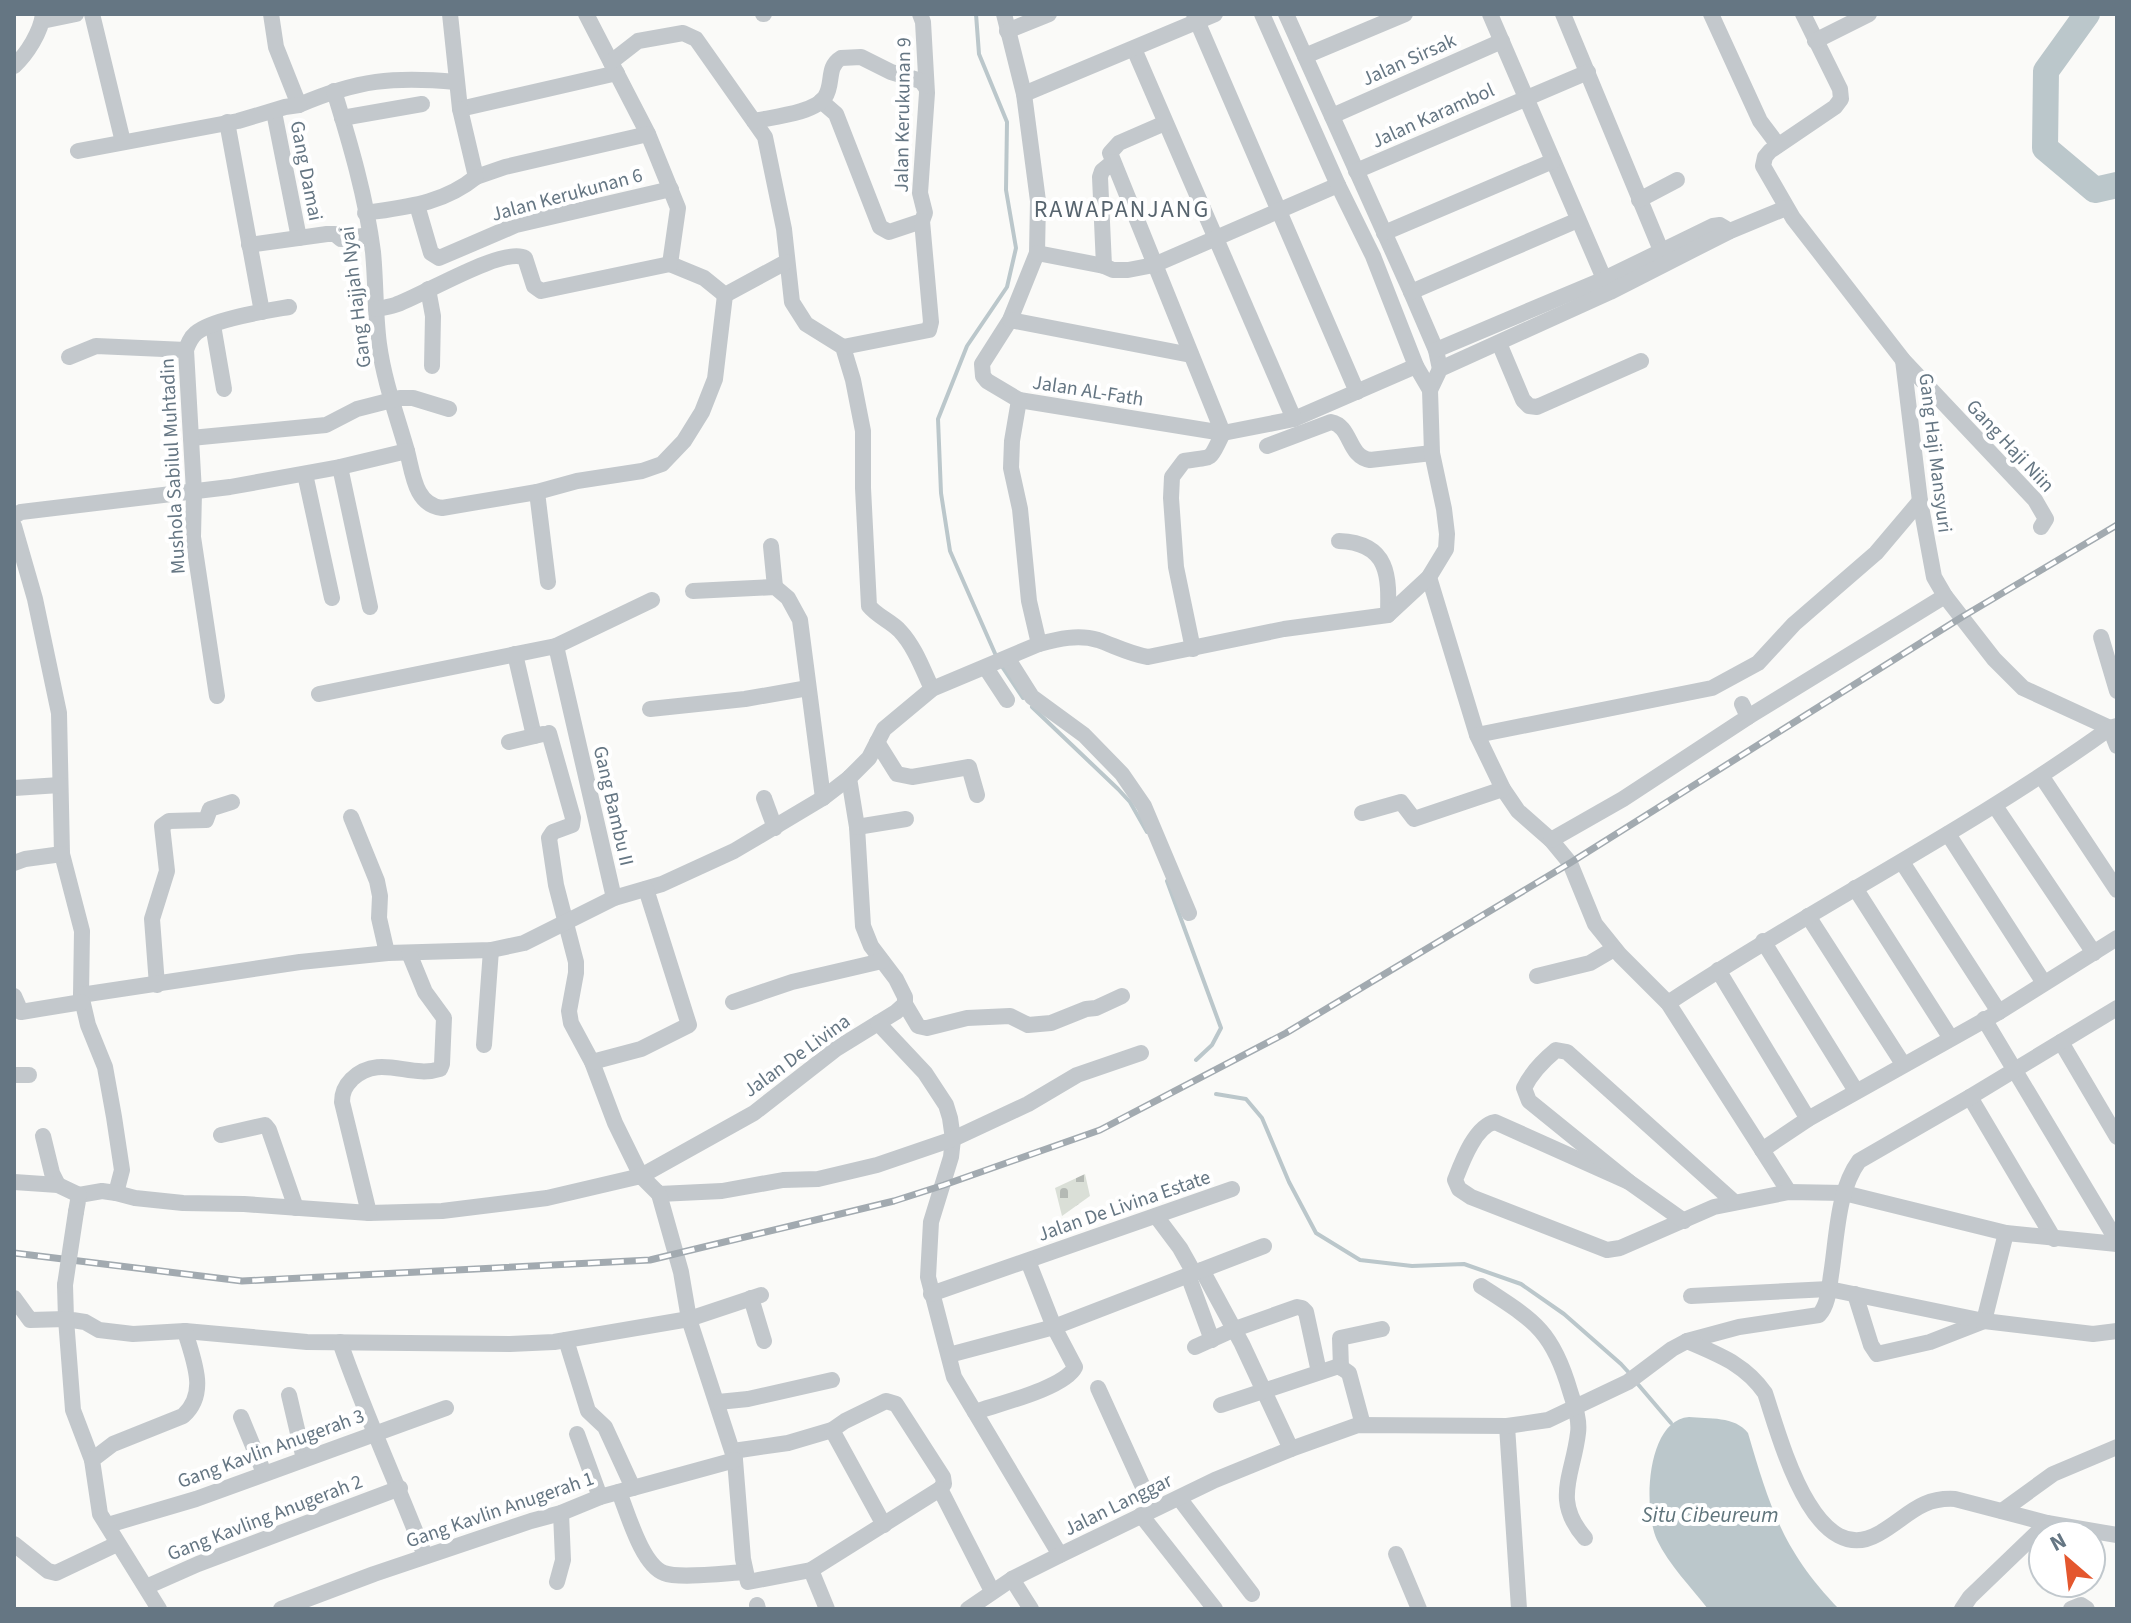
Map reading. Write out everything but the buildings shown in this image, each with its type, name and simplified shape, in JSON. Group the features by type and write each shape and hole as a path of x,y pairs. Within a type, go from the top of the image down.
{"street":[{"path":"14,66 23,58 43,17 76,14"},
{"path":"92,14 123,142"},
{"path":"271,14 276,47 299,105"},
{"path":"450,14 460,109 476,177"},
{"path":"586,14 648,134 678,208 670,264"},
{"name":"Jalan Kerukunan 9","path":"821,101 836,114 880,227 889,232 922,221 925,213 920,193 926,126 923,22 920,14"},
{"path":"1005,22 1049,14"},
{"path":"1024,94 1134,49 1196,18 1215,14"},
{"path":"1262,14 1373,256 1416,366 1430,390"},
{"path":"14,996 21,1012 157,985 300,962 387,953 513,947 614,898 646,889 734,851 775,828 849,778 869,758 884,729 932,689 1039,644 1066,638 1095,639 1148,657 1284,629 1388,615 1429,577 1446,549 1447,534 1432,453 1430,390 1440,369 1436,350 1411,292 1286,14"},
{"path":"1305,56 1405,14"},
{"path":"1490,14 1607,285"},
{"path":"1563,14 1664,258"},
{"path":"1711,14 1760,121 1778,145 1835,107 1841,99 1840,89 1803,14"},
{"path":"1815,41 1869,14"},
{"path":"1196,18 1357,392"},
{"name":"Jalan AL-Fath","path":"1005,22 1024,94 1038,201 1037,253 1010,320 982,364 981,371 987,381 1019,400 1223,433 1294,419 1416,366"},
{"path":"460,109 614,68 638,41 683,33 690,35 704,49 769,144 784,229 792,302 806,324 843,347 929,330 931,322 922,221"},
{"name":"Jalan Sirsak","path":"1332,116 1502,41"},
{"path":"1134,49 1294,419"},
{"path":"754,121 806,110 821,101 827,92 832,66 841,58 861,57 891,72 914,78 925,86"},
{"name":"Jalan Karambol","path":"1356,171 1588,72"},
{"path":"78,151 274,112 370,81 427,79 456,82"},
{"name":"Gang Hajjah Nyai","path":"334,91 349,138 370,235 379,345 390,400 422,498 432,507 451,508 537,492"},
{"path":"342,118 422,104"},
{"name":"Gang Damai","path":"274,112 299,238"},
{"path":"227,122 262,312"},
{"path":"1165,123 1119,143 1110,153 1223,433 1215,454 1210,458 1184,461 1172,477 1176,567 1193,649"},
{"path":"365,213 445,197 476,177 505,167 648,134"},
{"name":"Gang Haji Mansyuri","path":"1778,145 1765,157 1763,166 1786,208 1903,360 1920,501 1934,577 1994,659 2023,688 2114,727"},
{"path":"1373,256 1386,239 1553,161"},
{"path":"1104,266 1100,177 1102,171 1113,162"},
{"path":"1639,200 1677,180"},
{"path":"1037,253 1113,270 1154,265 1338,185"},
{"name":"Jalan Kerukunan 6","path":"417,205 431,253 439,258 516,225 671,189"},
{"path":"1440,369 1499,343 1664,258 1713,226 1720,225 1730,231 1786,208"},
{"path":"1411,292 1578,220"},
{"path":"249,245 335,234 341,239 370,235"},
{"path":"376,309 396,305 514,254 525,258 534,286 541,291 670,264 704,278 725,295"},
{"path":"725,295 786,262"},
{"path":"1436,350 1607,285"},
{"path":"428,289 433,316 432,366"},
{"path":"548,582 537,492 577,481 642,471 662,464 684,441 705,405 715,379 725,295"},
{"name":"Mushola Sabilul Muhtadin","path":"217,696 193,537 194,492 186,350 198,331 289,307"},
{"path":"1010,320 1191,355"},
{"path":"213,325 224,389"},
{"path":"1499,343 1523,400 1529,406 1537,407 1641,361"},
{"path":"69,357 96,346 186,350"},
{"path":"843,347 863,431 869,606 875,614 900,631 932,689"},
{"name":"Gang Haji Niin","path":"1903,360 2035,500 2046,519 2041,527"},
{"path":"191,438 326,425 357,409 390,400 413,398 449,409"},
{"path":"1019,400 1011,468 1020,509 1029,601 1039,644"},
{"path":"1267,446 1331,422 1344,430 1355,453 1362,458 1370,460 1432,453"},
{"path":"116,1193 122,1170 107,1074 81,999 82,931 62,854 59,713 35,599 14,526 21,512 194,492 305,474 407,451"},
{"path":"340,467 370,607"},
{"path":"305,474 332,598"},
{"path":"1477,735 1712,688 1729,680 1758,663 1794,624 1854,575 1920,501"},
{"path":"1339,541 1360,546 1379,557 1389,577 1388,615"},
{"path":"771,546 775,587"},
{"path":"1429,577 1477,735 1503,789 1518,811 1551,840 1570,863 1595,924 1614,949 1668,1003 1789,1192"},
{"path":"693,591 775,587 788,598 800,620 823,798"},
{"path":"1551,840 1623,799 1745,711 1945,596"},
{"path":"319,694 556,646 652,600"},
{"path":"2101,637 2117,691"},
{"name":"Gang Bambu II","path":"556,646 614,898"},
{"path":"515,654 573,818 572,825 553,832 549,838 576,973 569,1011 571,1023 592,1062 615,1123 641,1176 659,1194 677,1254 689,1319 734,1456 748,1582 811,1570 940,1489"},
{"path":"998,663 1007,700"},
{"path":"998,663 1032,697 1084,735 1122,774 1144,806 1189,913"},
{"path":"650,709 745,699 808,688"},
{"path":"509,742 574,726"},
{"path":"1668,1003 1763,941 2042,777 2114,727 2117,746"},
{"path":"877,742 897,774 912,777 969,767 977,795"},
{"path":"2042,777 2117,890"},
{"path":"849,778 857,827 866,938 901,988 905,1004 918,1026 927,1028 967,1018 1010,1016 1032,1025 1059,1021 1122,996"},
{"path":"14,788 60,785"},
{"path":"1362,813 1401,802 1414,819 1503,789"},
{"path":"764,798 775,828"},
{"path":"157,985 152,919 167,871 162,826 169,821 206,820 210,809 232,802"},
{"path":"1995,806 2094,953"},
{"path":"351,817 377,881 379,918 387,953"},
{"path":"857,827 906,819"},
{"path":"1948,834 2044,983"},
{"path":"14,863 62,854"},
{"path":"1902,862 1992,1016 2016,1070 2117,1242"},
{"path":"1855,888 1950,1037"},
{"path":"592,1062 641,1049 689,1025 646,889"},
{"path":"1808,916 1903,1064"},
{"path":"1762,1150 1808,1119 1992,1016 2117,938"},
{"path":"1763,941 1856,1091"},
{"path":"1537,976 1590,963 1614,949"},
{"path":"484,1045 491,950"},
{"path":"369,1213 342,1092 355,1076 373,1068 434,1071 440,1069 442,1064 444,1018 425,992 409,953"},
{"path":"733,1002 817,975 860,969 882,961"},
{"path":"1718,970 1808,1119"},
{"path":"878,1023 905,1004"},
{"path":"1829,1289 1844,1193 1851,1172 1859,1161 2061,1042 2115,1014"},
{"name":"Jalan De Livina","path":"78,1204 102,1191 183,1203 369,1213 442,1211 547,1198 641,1176 754,1113 836,1049 878,1023 925,1073 946,1105 953,1139 931,1222 928,1277 954,1377 1060,1555"},
{"path":"2061,1042 2117,1137"},
{"path":"1684,1221 1629,1182 1524,1095 1528,1079 1556,1050 1567,1052 1734,1202"},
{"path":"659,1194 722,1191 783,1180 818,1179 877,1165 953,1139 1028,1104 1077,1075 1141,1053"},
{"path":"1970,1097 2054,1239"},
{"path":"1629,1182 1495,1122 1486,1124 1480,1132 1455,1180 1459,1189 1471,1197 1607,1250 1620,1248 1714,1207 1789,1192 1844,1193 2006,1233 2117,1242"},
{"path":"221,1135 265,1125 296,1208"},
{"path":"43,1136 58,1185 78,1204 65,1285 73,1410 92,1460 100,1514 159,1609"},
{"path":"14,1182 58,1185"},
{"name":"Jalan De Livina Estate","path":"931,1294 1232,1189"},
{"path":"1156,1216 1235,1329 1291,1449"},
{"path":"1984,1321 2006,1233"},
{"path":"949,1355 1054,1327 1264,1246"},
{"name":"Jalan De Livina Estate","path":"975,1412 1057,1383 1075,1367 1054,1327 1028,1261"},
{"path":"1195,1273 1212,1340"},
{"path":"1481,1286 1534,1323 1549,1339 1560,1358 1579,1431 1567,1480 1566,1502 1573,1523 1585,1538"},
{"path":"1691,1296 1829,1289 1984,1321 2093,1334 2117,1331"},
{"name":"Jalan Langgar","path":"968,1609 1012,1579 1060,1555 1147,1512 1291,1449 1363,1425 1507,1426 1548,1420 1628,1382 1687,1341 1739,1327 1810,1319 1819,1315 1824,1309 1829,1289"},
{"path":"1855,1294 1871,1345 1877,1354 1930,1342 1984,1321"},
{"path":"14,1298 22,1322 66,1319 117,1333 185,1331 241,1338 495,1344 566,1340 689,1319 756,1297 764,1341"},
{"path":"1195,1347 1235,1329 1297,1307 1302,1308 1306,1312 1319,1372"},
{"path":"1341,1368 1340,1338 1382,1329"},
{"path":"92,1460 113,1444 183,1416 191,1409 196,1401 196,1375 185,1331"},
{"path":"566,1340 588,1411 605,1427 644,1553 652,1565 662,1573 674,1576 745,1572"},
{"path":"1687,1341 1737,1363 1756,1380 1765,1393 1799,1487 1815,1515 1834,1533 1867,1540 1929,1500 1955,1499 2032,1519"},
{"path":"340,1342 355,1387 400,1488 425,1556"},
{"path":"1221,1405 1330,1367 1341,1368 1349,1373 1363,1425"},
{"path":"718,1402 748,1399 832,1380"},
{"path":"1098,1388 1147,1512 1215,1609"},
{"path":"289,1395 304,1459"},
{"name":"Gang Kavlin Anugerah 1","path":"281,1609 600,1497 832,1430 886,1401 896,1404 943,1477 944,1484 940,1489 992,1591"},
{"name":"Gang Kavlin Anugerah 3","path":"108,1525 175,1506 446,1408"},
{"path":"241,1417 264,1473"},
{"path":"1507,1426 1519,1609"},
{"path":"832,1430 884,1525"},
{"path":"577,1434 600,1497"},
{"path":"2002,1511 2053,1474 2117,1447"},
{"name":"Gang Kavling Anugerah 2","path":"146,1587 198,1564 400,1488"},
{"path":"1179,1498 1252,1594"},
{"path":"557,1582 563,1560 561,1513"},
{"path":"1962,1609 1970,1597 2027,1542"},
{"path":"14,1544 48,1571 56,1573 117,1544"},
{"path":"1396,1554 1419,1609"},
{"path":"811,1570 827,1609"},
{"path":"1012,1579 1031,1609"},
{"path":"2071,1609 2084,1605 2087,1609"}],"green space":[{"path":"1085,1174 1090,1196 1062,1216 1055,1188"}],"water":[{"name":"Situ Cibeureum","path":"1689,1417 1729,1421 1748,1433 1772,1506 1791,1548 1839,1609 1708,1609 1681,1576 1657,1540 1650,1509 1650,1489 1656,1449 1664,1433 1675,1422"}],"waterway":[{"path":"976,14 979,54 1007,122 1006,190 1016,248 1007,287 967,346 938,419 941,493 950,551 997,658"},
{"path":"2087,14 2046,71 2045,148 2095,190 2117,185"},
{"path":"1001,665 1023,698"},
{"path":"1032,707 1130,802 1147,832"},
{"path":"1167,881 1221,1028 1212,1045 1196,1060"},
{"path":"1216,1094 1246,1099 1262,1118 1289,1182 1316,1233 1360,1260 1412,1266 1464,1264 1521,1284 1564,1314 1631,1375"},
{"path":"1636,1382 1671,1423"}],"railway":[{"path":"14,1253 242,1281 650,1260 894,1201 944,1185 1100,1130 1286,1033 1570,863 1962,617 2117,525"}],"district":[{"name":"RAWAPANJANG","path":"1122,209"}]}
